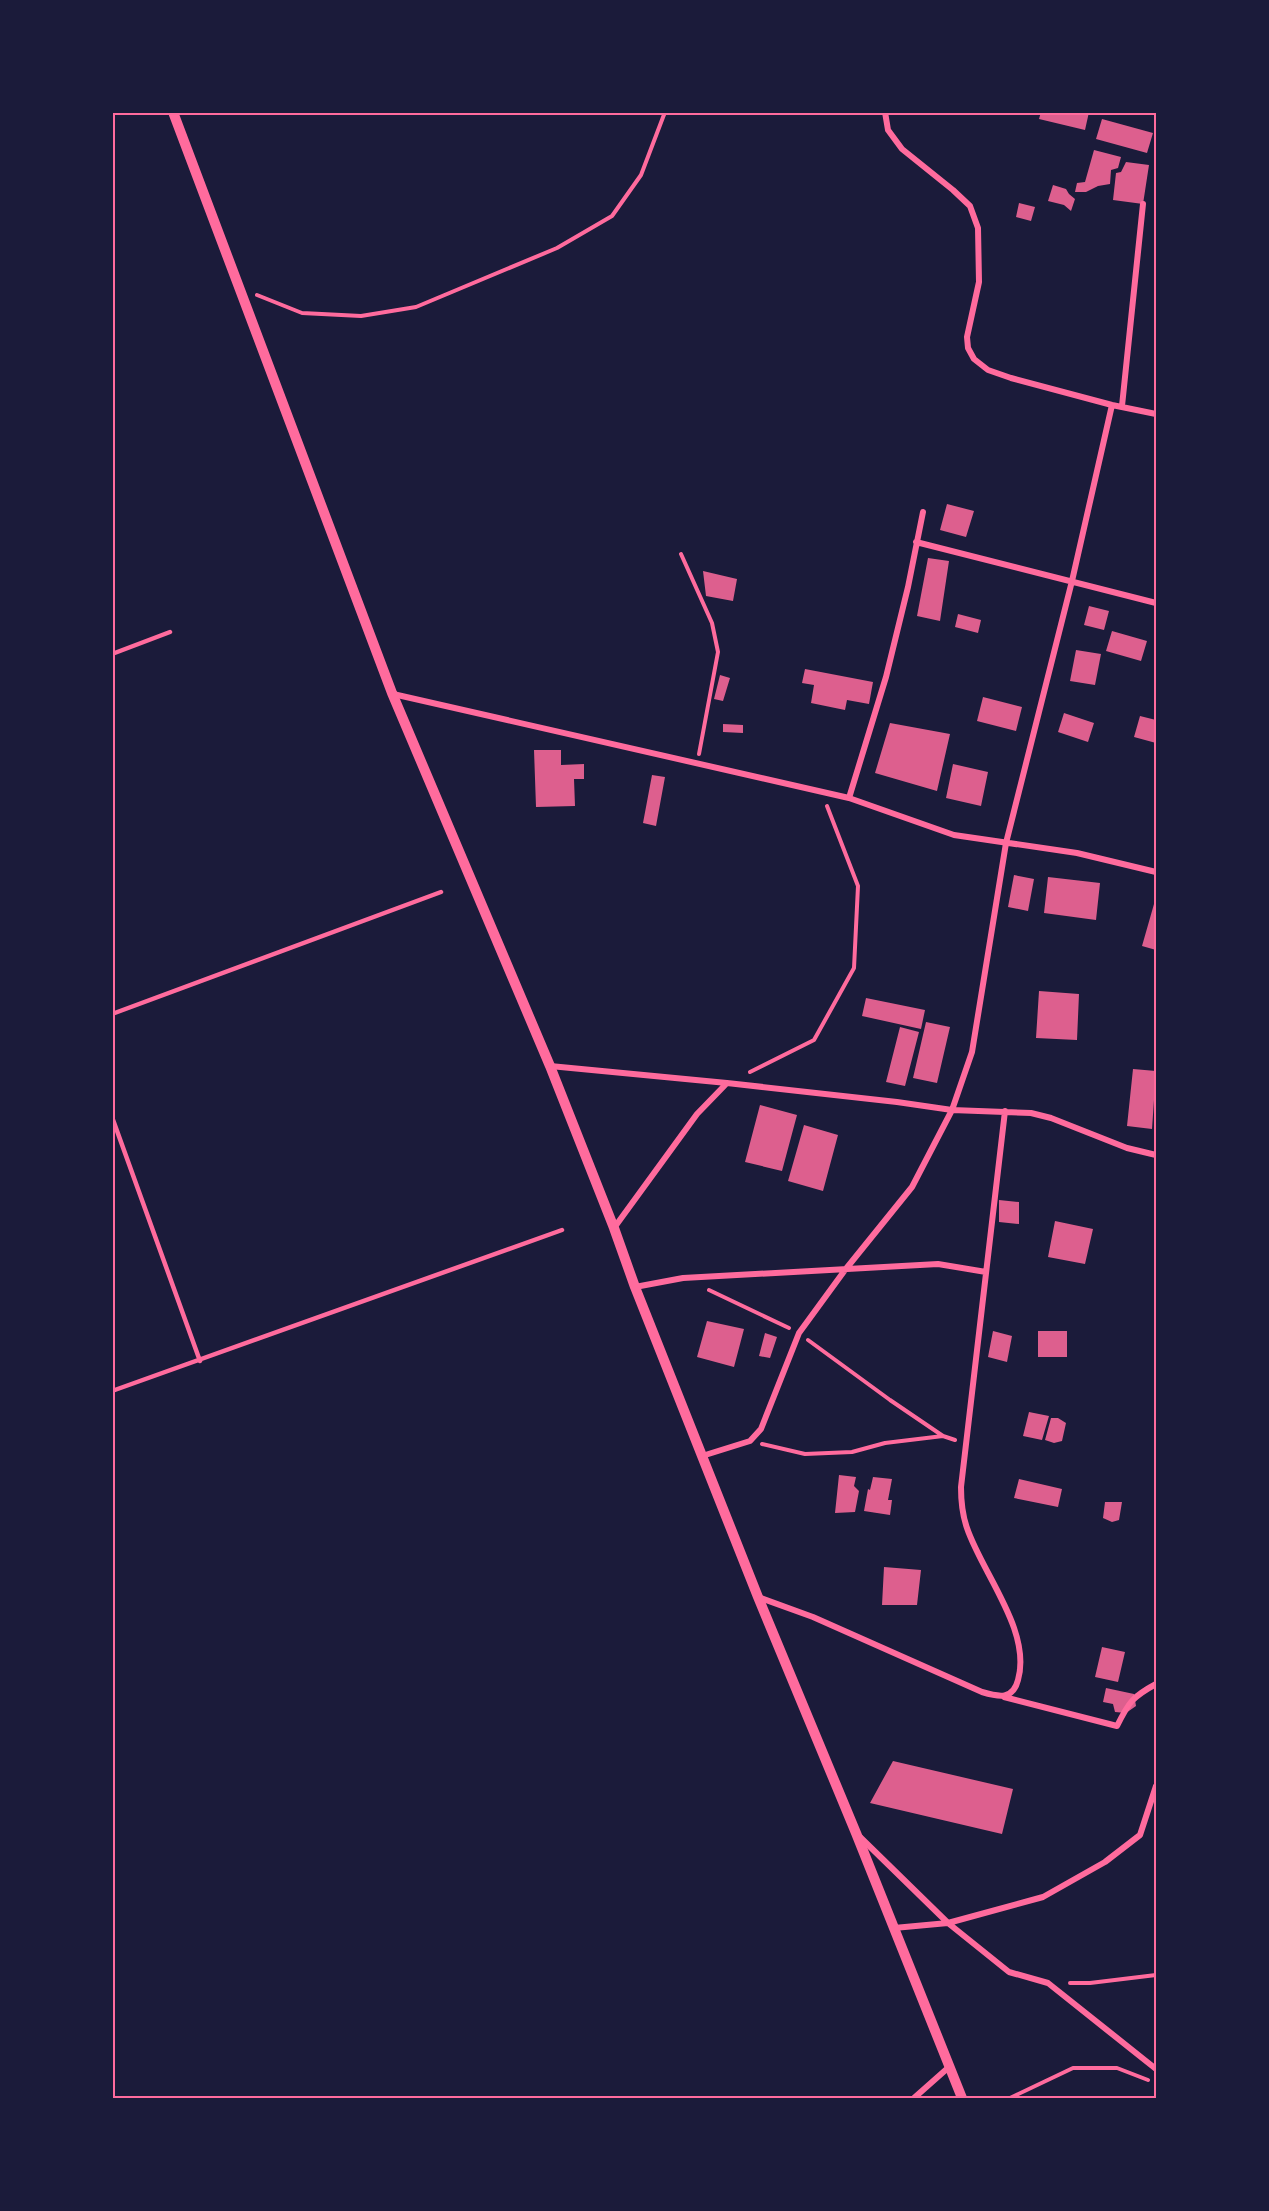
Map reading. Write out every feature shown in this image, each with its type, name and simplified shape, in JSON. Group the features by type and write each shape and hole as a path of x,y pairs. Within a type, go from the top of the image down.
{"street":[{"path":"173,112 392,693 550,1066 758,1597 962,2098"},
{"path":"885,112 888,130 902,149 970,206 978,228 979,282 967,337 968,348 974,359 988,370 1011,378 1112,405 1156,414"},
{"path":"1122,406 1143,204"},
{"path":"702,1456 750,1441 761,1430 800,1334 845,1270 912,1187 952,1110 972,1052 1006,843 1072,581 1112,405"},
{"path":"849,798 886,677 923,512"},
{"path":"916,542 1156,603"},
{"path":"392,693 849,798 954,835 1077,853 1156,872"},
{"path":"550,1066 727,1083 952,1110 1031,1113 1051,1118 1127,1148 1156,1155"},
{"path":"614,1228 697,1114 727,1083"},
{"path":"1003,1697 1010,1694 1016,1687 1022,1659 1015,1632 967,1530 962,1510 961,1487 1005,1111"},
{"path":"635,1287 683,1278 938,1264 986,1272"},
{"path":"758,1597 813,1617 982,1692 1117,1726 1128,1704 1140,1693 1156,1684"},
{"path":"893,1928 948,1923 1042,1898 1105,1862 1140,1835 1156,1786"},
{"path":"856,1833 948,1923 1009,1972 1048,1983 1156,2069"},
{"path":"914,2098 949,2067"}],"lane":[{"path":"112,654 170,632"},
{"path":"112,1014 441,892"},
{"path":"112,1117 200,1361"},
{"path":"112,1390 200,1361 562,1230"}],"path":[{"path":"239,288 302,313 362,316 416,307 557,248 612,216 641,175 664,112"},
{"path":"681,554 712,623 718,652 697,763"},
{"path":"727,1083 814,1041 854,968 858,886 821,792"},
{"path":"683,1278 800,1334 943,1436 965,1444"},
{"path":"750,1441 805,1454 852,1452 885,1443 943,1436"},
{"path":"1048,1983 1090,1983 1156,1975"},
{"path":"1010,2098 1073,2068 1117,2068 1156,2083"}],"building":[{"path":"1041,112 1089,112 1085,130 1039,119"},
{"path":"1102,119 1153,133 1147,153 1096,139"},
{"path":"1094,150 1121,157 1118,168 1111,170 1110,184 1098,186 1086,192 1075,192 1077,183 1085,182"},
{"path":"1126,162 1149,165 1143,204 1113,200 1116,173 1121,172"},
{"path":"1053,185 1066,189 1075,199 1071,211 1064,205 1048,201"},
{"path":"1019,203 1035,207 1031,221 1016,217"},
{"path":"947,504 974,511 966,537 940,530"},
{"path":"928,558 949,561 940,621 917,616"},
{"path":"703,571 737,579 733,601 706,596"},
{"path":"1089,606 1109,611 1104,630 1084,625"},
{"path":"958,614 981,620 978,633 955,627"},
{"path":"1112,631 1147,641 1141,661 1106,651"},
{"path":"1076,650 1101,654 1095,685 1070,681"},
{"path":"805,669 873,682 869,704 847,700 845,710 811,703 814,685 802,683"},
{"path":"720,675 730,678 723,701 714,699"},
{"path":"983,697 1022,707 1016,731 977,721"},
{"path":"1064,713 1094,723 1088,742 1058,732"},
{"path":"1140,716 1156,720 1156,743 1134,737"},
{"path":"890,723 950,734 937,791 875,773"},
{"path":"723,724 743,725 743,733 723,732"},
{"path":"534,750 561,750 561,765 584,764 584,779 574,779 575,806 536,807"},
{"path":"953,764 988,772 981,806 946,798"},
{"path":"652,775 665,777 656,826 643,823"},
{"path":"1014,875 1034,879 1028,911 1008,907"},
{"path":"1048,877 1100,883 1096,920 1044,913"},
{"path":"1156,897 1156,950 1142,946"},
{"path":"1039,991 1079,994 1077,1040 1036,1038"},
{"path":"866,998 925,1010 921,1029 862,1016"},
{"path":"926,1022 950,1027 937,1083 913,1078"},
{"path":"900,1027 919,1032 905,1086 886,1082"},
{"path":"1133,1069 1156,1071 1152,1129 1127,1126"},
{"path":"760,1105 797,1115 782,1171 745,1162"},
{"path":"804,1125 838,1135 823,1191 788,1181"},
{"path":"999,1200 1019,1202 1019,1224 999,1222"},
{"path":"1055,1221 1093,1229 1085,1264 1048,1257"},
{"path":"707,1321 744,1329 734,1367 697,1357"},
{"path":"993,1331 1012,1336 1007,1362 988,1357"},
{"path":"1038,1331 1067,1331 1067,1357 1038,1357"},
{"path":"765,1333 777,1337 770,1358 759,1356"},
{"path":"1029,1412 1049,1416 1042,1440 1023,1436"},
{"path":"1051,1418 1058,1418 1066,1423 1062,1441 1054,1443 1045,1440"},
{"path":"839,1475 856,1477 854,1486 859,1491 855,1512 835,1513"},
{"path":"873,1477 892,1479 888,1500 892,1500 890,1515 864,1511"},
{"path":"1019,1479 1062,1489 1058,1507 1014,1498"},
{"path":"1105,1502 1122,1502 1119,1520 1112,1522 1103,1518"},
{"path":"884,1567 921,1570 917,1605 882,1605"},
{"path":"1102,1647 1125,1652 1118,1682 1095,1677"},
{"path":"1106,1688 1134,1694 1136,1706 1126,1713 1115,1712 1113,1704 1103,1702"},
{"path":"893,1761 1013,1789 1002,1834 870,1803"}]}
